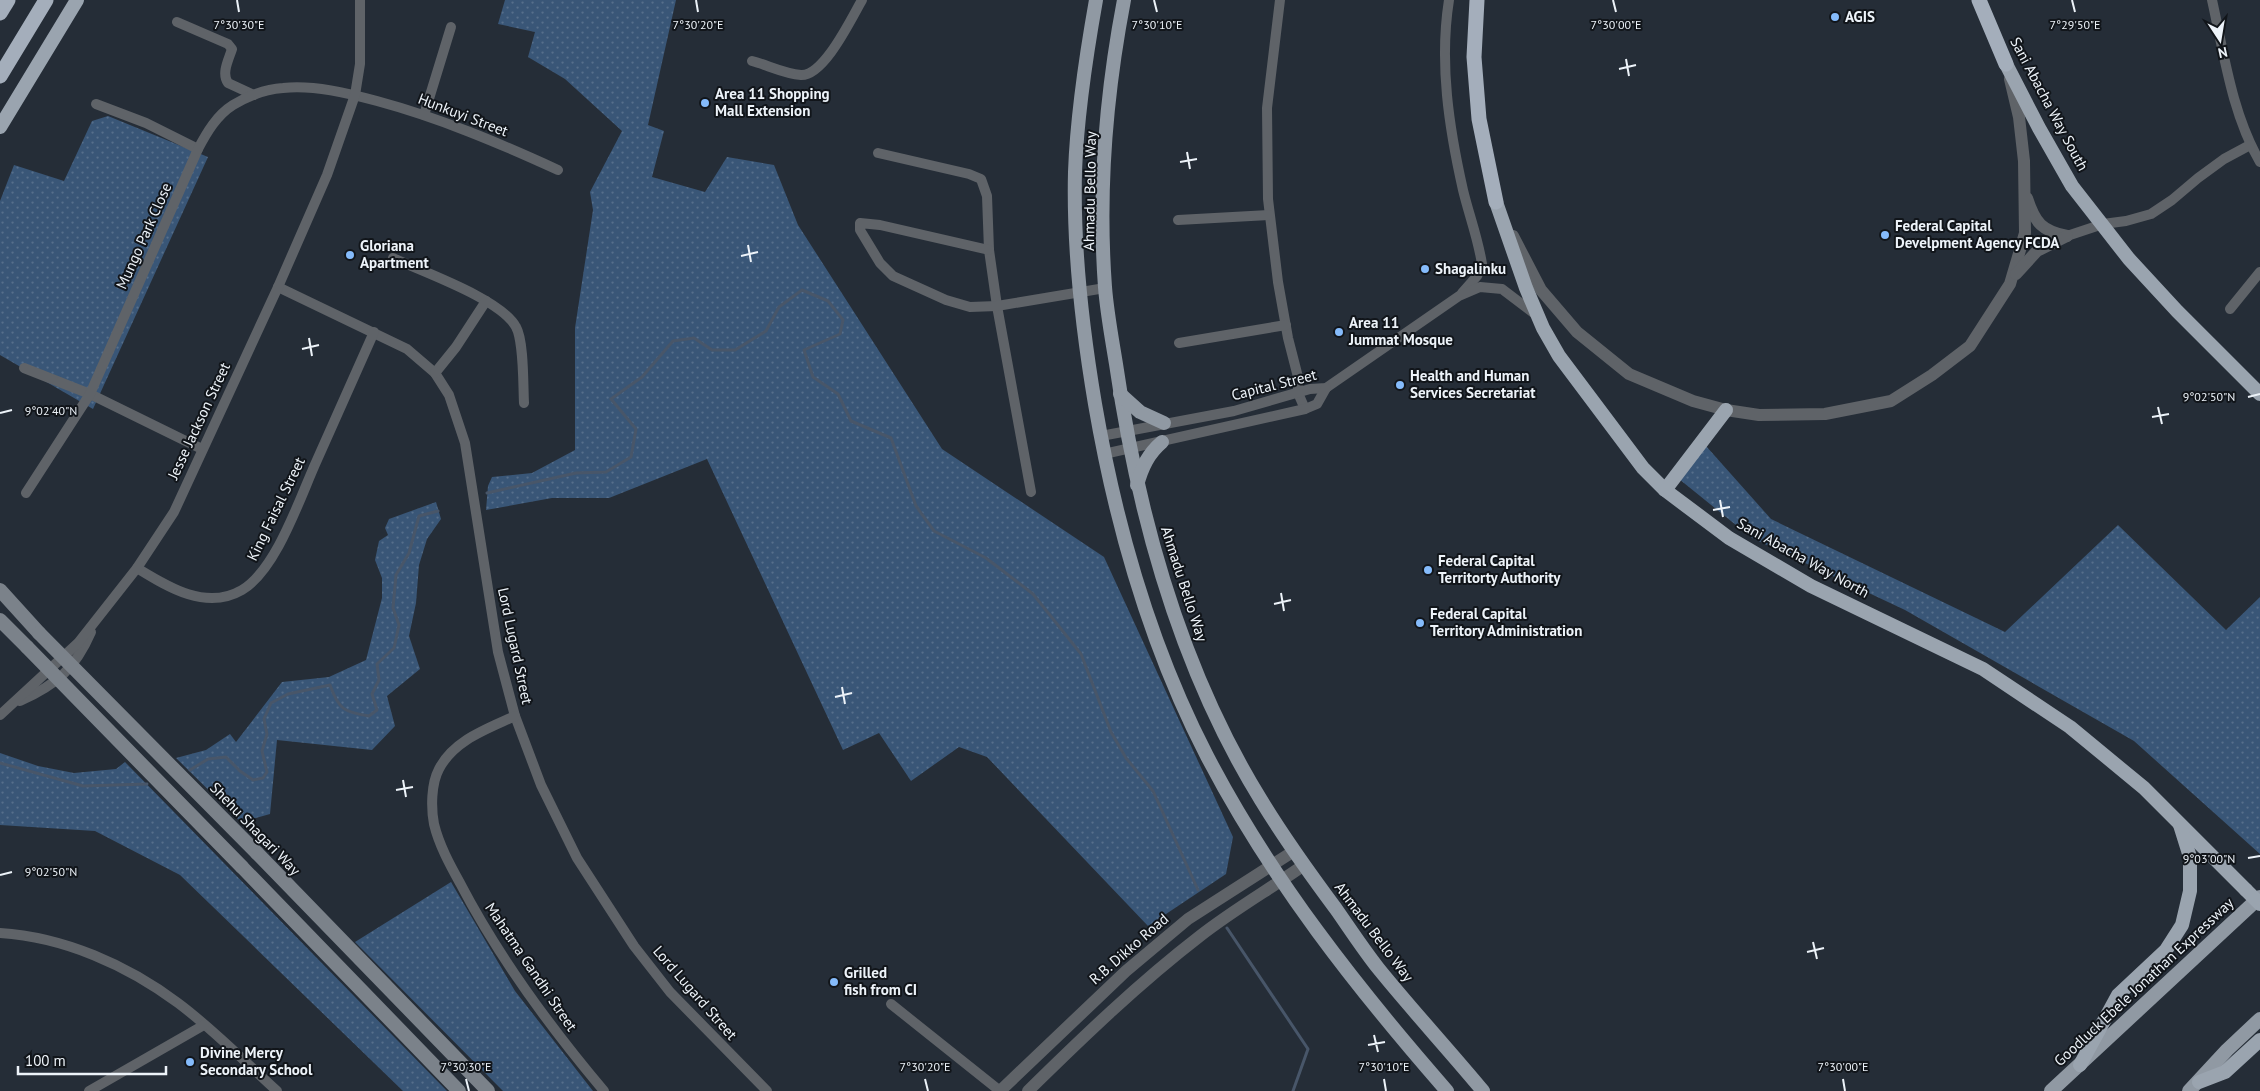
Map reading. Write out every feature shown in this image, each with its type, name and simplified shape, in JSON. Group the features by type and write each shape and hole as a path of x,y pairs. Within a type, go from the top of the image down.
{"highway":[{"path":"0,13 8,0"},
{"path":"0,76 46,0"},
{"path":"0,127 77,0"},
{"name":"Sani Abacha Way North","path":"1477,0 1474,57 1479,119 1496,202 1526,288 1559,356 1643,468 1665,490 1729,538 1811,586 1983,669 2070,727 2144,788 2260,904"},
{"name":"Sani Abacha Way South","path":"1979,0 2006,64 2038,128 2072,186 2129,259 2260,394"},
{"path":"1665,490 1726,410"},
{"path":"2080,1064 2118,995 2166,950 2182,925 2190,891 2190,857 2179,822"},
{"path":"2194,1087 2225,1072 2256,1044"}],"main road":[{"name":"Ahmadu Bello Way","path":"1096,0 1081,105 1075,171 1078,291 1104,454 1124,543 1163,657 1207,755 1236,808 1271,865 1353,980 1447,1091"},
{"name":"Ahmadu Bello Way","path":"1124,0 1108,106 1104,170 1105,288 1129,449 1137,486 1163,580 1188,650 1212,707 1260,799 1294,851 1377,966 1484,1091"},
{"path":"1120,394 1140,412 1164,423"},
{"path":"1137,486 1145,462 1152,450 1162,442"},
{"name":"Shehu Shagari Way","path":"0,590 39,633 488,1091"},
{"path":"0,620 458,1091"},
{"name":"Goodluck Ebele Jonathan Expressway","path":"2051,1091 2260,897"},
{"path":"2194,1087 2227,1050 2260,1019"}],"street":[{"name":"Jesse Jackson Street","path":"0,715 12,705 45,690 66,672 82,652 100,613 137,568 174,512 278,287 327,175 355,95 360,64 360,0"},
{"path":"752,61 800,75 813,73 824,64 862,0"},
{"path":"1280,0 1267,108 1266,156 1272,246 1286,325 1298,377 1298,393 1305,409"},
{"name":"Capital Street","path":"1449,0 1446,18 1446,85 1451,132 1482,264 1477,276 1459,296"},
{"path":"2212,0 2237,108 2250,145 2260,162"},
{"path":"177,22 228,44 232,49 224,74 225,79 228,83 254,94"},
{"path":"424,115 451,27"},
{"path":"2006,64 2019,118 2024,161 2025,233 2010,284"},
{"name":"Mungo Park Close","path":"26,493 90,394 198,149 217,117 232,105 254,94 282,88 315,88 355,95"},
{"name":"Hunkuyi Street","path":"355,95 424,115 482,136 558,170"},
{"path":"96,104 146,123 198,149"},
{"path":"1496,202 1541,290 1578,332 1629,374 1693,401 1726,410 1759,415 1825,414 1891,401 1932,375 1970,346 2022,266 2037,251 2067,236 2103,224 2126,222 2151,214 2224,159 2250,145"},
{"path":"878,153 969,174 981,179 987,196 989,250 997,306 1032,492"},
{"path":"2024,190 2037,221 2049,232 2067,236"},
{"path":"1178,220 1270,215"},
{"path":"989,250 860,223 860,230 880,263 892,276 946,300 970,307 997,306 1105,288"},
{"path":"393,258 486,301 510,318 520,339 524,402"},
{"path":"2230,309 2260,272"},
{"name":"Lord Lugard Street","path":"278,287 407,349 435,373 449,395 465,443 498,652 515,716 541,785 563,832 603,901 634,946 670,992 767,1091"},
{"name":"Capital Street","path":"1101,436 1234,411 1310,389 1326,388 1459,296 1480,287 1502,289 1539,317"},
{"path":"435,373 456,347 486,301"},
{"path":"1179,344 1286,325"},
{"name":"King Faisal Street","path":"137,568 180,592 200,598 222,597 242,590 259,577 280,541 374,332"},
{"path":"24,368 90,394 202,449"},
{"path":"1298,377 1310,389 1317,404"},
{"path":"1104,454 1305,409 1317,404 1326,388"},
{"name":"Mahatma Gandhi Street","path":"515,716 461,743 446,756 438,770 434,784 434,824 446,856 488,935 567,1047 604,1091"},
{"name":"R.B. Dikko Road","path":"1000,1091 1126,972 1188,919 1294,851"},
{"path":"1028,1091 1116,1008 1202,934 1304,865"},
{"path":"0,933 48,941 90,953 126,969 178,1003 277,1091"},
{"path":"892,1004 1000,1091"},
{"path":"89,1091 204,1025"}],"shaded area":[{"path":"505,0 676,0 648,125 664,131 652,177 705,192 727,157 774,165 798,225 942,449 1104,557 1233,837 1226,874 1148,926 987,757 959,747 911,781 879,733 843,750 707,459 609,498 552,498 486,510 488,486 492,477 532,473 575,450 575,328 593,210 590,192 622,131 565,79 528,57 535,32 498,24"},
{"path":"108,116 208,157 93,409 0,355 0,201 14,165 64,181 92,121"},
{"path":"1706,446 1771,519 2005,632 2118,525 2226,630 2260,597 2260,854 2134,741 1905,610 1752,538 1679,479"},
{"path":"436,502 441,519 427,539 419,565 416,603 409,636 420,669 387,696 395,726 372,750 277,740 270,814 241,822 176,758 206,750 230,734 236,742 282,682 329,677 366,660 382,598 382,578 375,560 379,541 388,535 385,528 389,519"},
{"path":"0,753 38,766 74,773 116,769 125,762 447,1091 403,1091 180,875 95,831 0,825"},
{"path":"451,882 515,991 593,1091 503,1091 355,942"}],"waterway":[{"path":"487,493 576,473 606,472 631,457 636,429 611,399 642,377 673,341 694,338 712,350 735,350 766,331 779,307 802,290 828,301 843,320 840,334 804,350 813,377 838,394 851,421 891,438 916,506 934,531 986,558 1033,594 1081,654 1111,732 1126,758 1153,791 1198,890"},
{"path":"190,770 208,759 226,757 240,771 253,780 263,778 267,772 262,751 267,734 264,719 271,703 288,694 330,685 336,700 348,711 369,716 377,710 372,694 379,680 377,664 394,648 399,625 393,608 396,575 409,553 419,516 438,511"},
{"path":"0,763 83,786 147,784"},
{"path":"1227,928 1308,1049 1293,1091"}],"place":[{"name":"AGIS","path":"1835,17"},
{"name":"Area 11 Shopping Mall Extension","path":"705,103"},
{"name":"Federal Capital Develpment Agency FCDA","path":"1885,235"},
{"name":"Gloriana Apartment","path":"350,255"},
{"name":"Shagalinku","path":"1425,269"},
{"name":"Area 11 Jummat Mosque","path":"1339,332"},
{"name":"Health and Human Services Secretariat","path":"1400,385"},
{"name":"Federal Capital Territorty Authority","path":"1428,570"},
{"name":"Federal Capital Territory Administration","path":"1420,623"},
{"name":"Grilled fish from CI","path":"834,982"},
{"name":"Divine Mercy Secondary School","path":"190,1062"}]}
